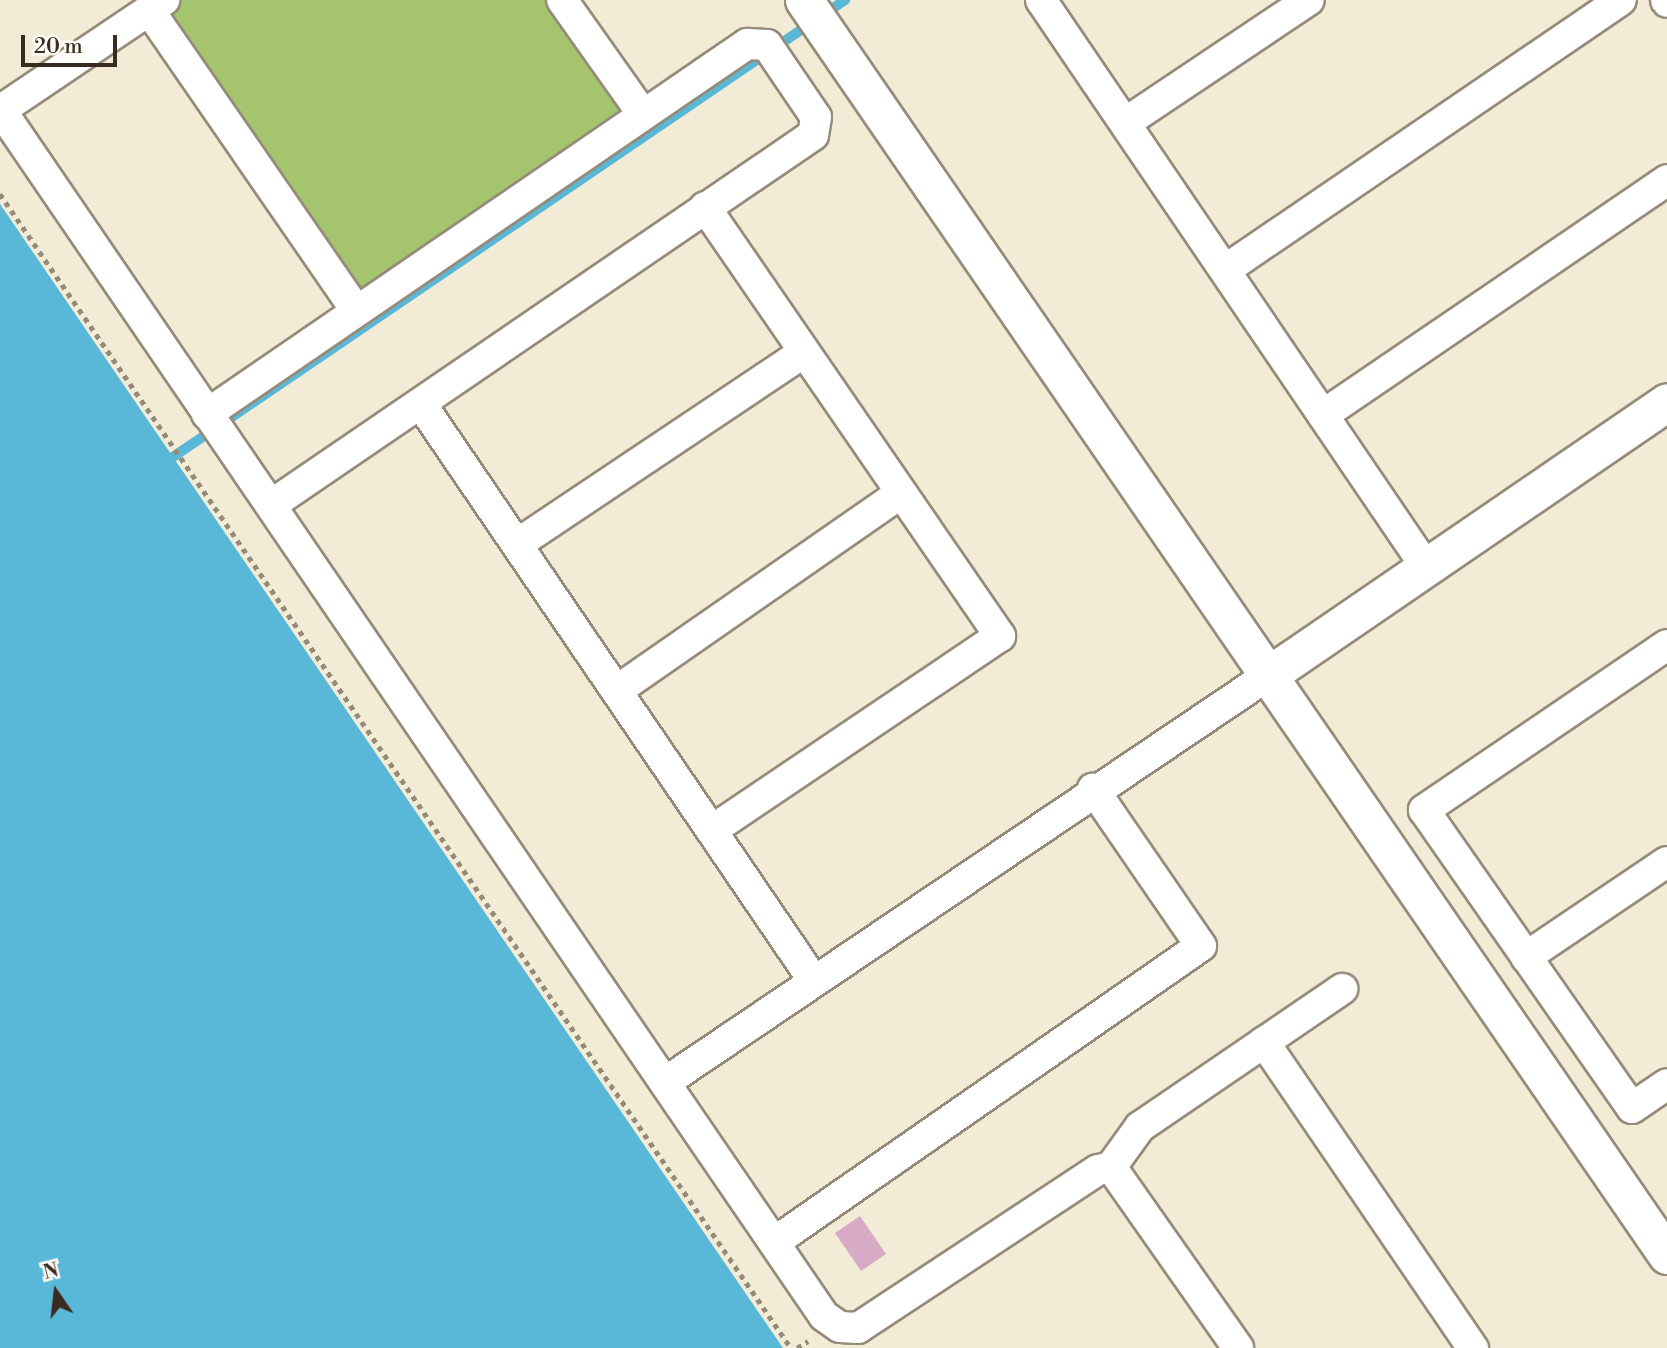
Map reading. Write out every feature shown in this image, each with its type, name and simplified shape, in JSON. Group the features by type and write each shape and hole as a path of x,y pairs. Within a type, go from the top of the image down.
{"street":[{"path":"562,0 642,113"},
{"path":"804,0 1667,1255"},
{"path":"1041,0 1426,567"},
{"path":"1125,123 1309,0"},
{"path":"1225,270 1621,0"},
{"path":"356,310 157,5 0,110 667,1081 824,1316 840,1326 858,1328 1098,1170 1111,1167 1140,1127 1342,989"},
{"path":"207,414 642,113 747,44 768,45 816,117 813,135 271,505"},
{"path":"1323,415 1667,180"},
{"path":"705,207 1000,636 714,829"},
{"path":"519,543 803,353"},
{"path":"667,1081 1093,789 1270,674 1667,402"},
{"path":"421,404 619,689 814,981"},
{"path":"619,689 901,494"},
{"path":"1667,645 1424,810 1632,1108 1667,1084"},
{"path":"776,1241 1200,946 1093,789"},
{"path":"1526,957 1667,862"},
{"path":"1264,1042 1473,1348"},
{"path":"1111,1167 1238,1348"}],"path":[{"path":"0,194 791,1348"}],"green space":[{"path":"164,0 562,0 642,113 356,310 149,10"}],"water":[{"path":"0,204 173,457 783,1348 0,1348"}],"building":[{"path":"860,1216 886,1254 861,1271 835,1233"}],"waterway":[{"path":"173,457 845,0"}]}
